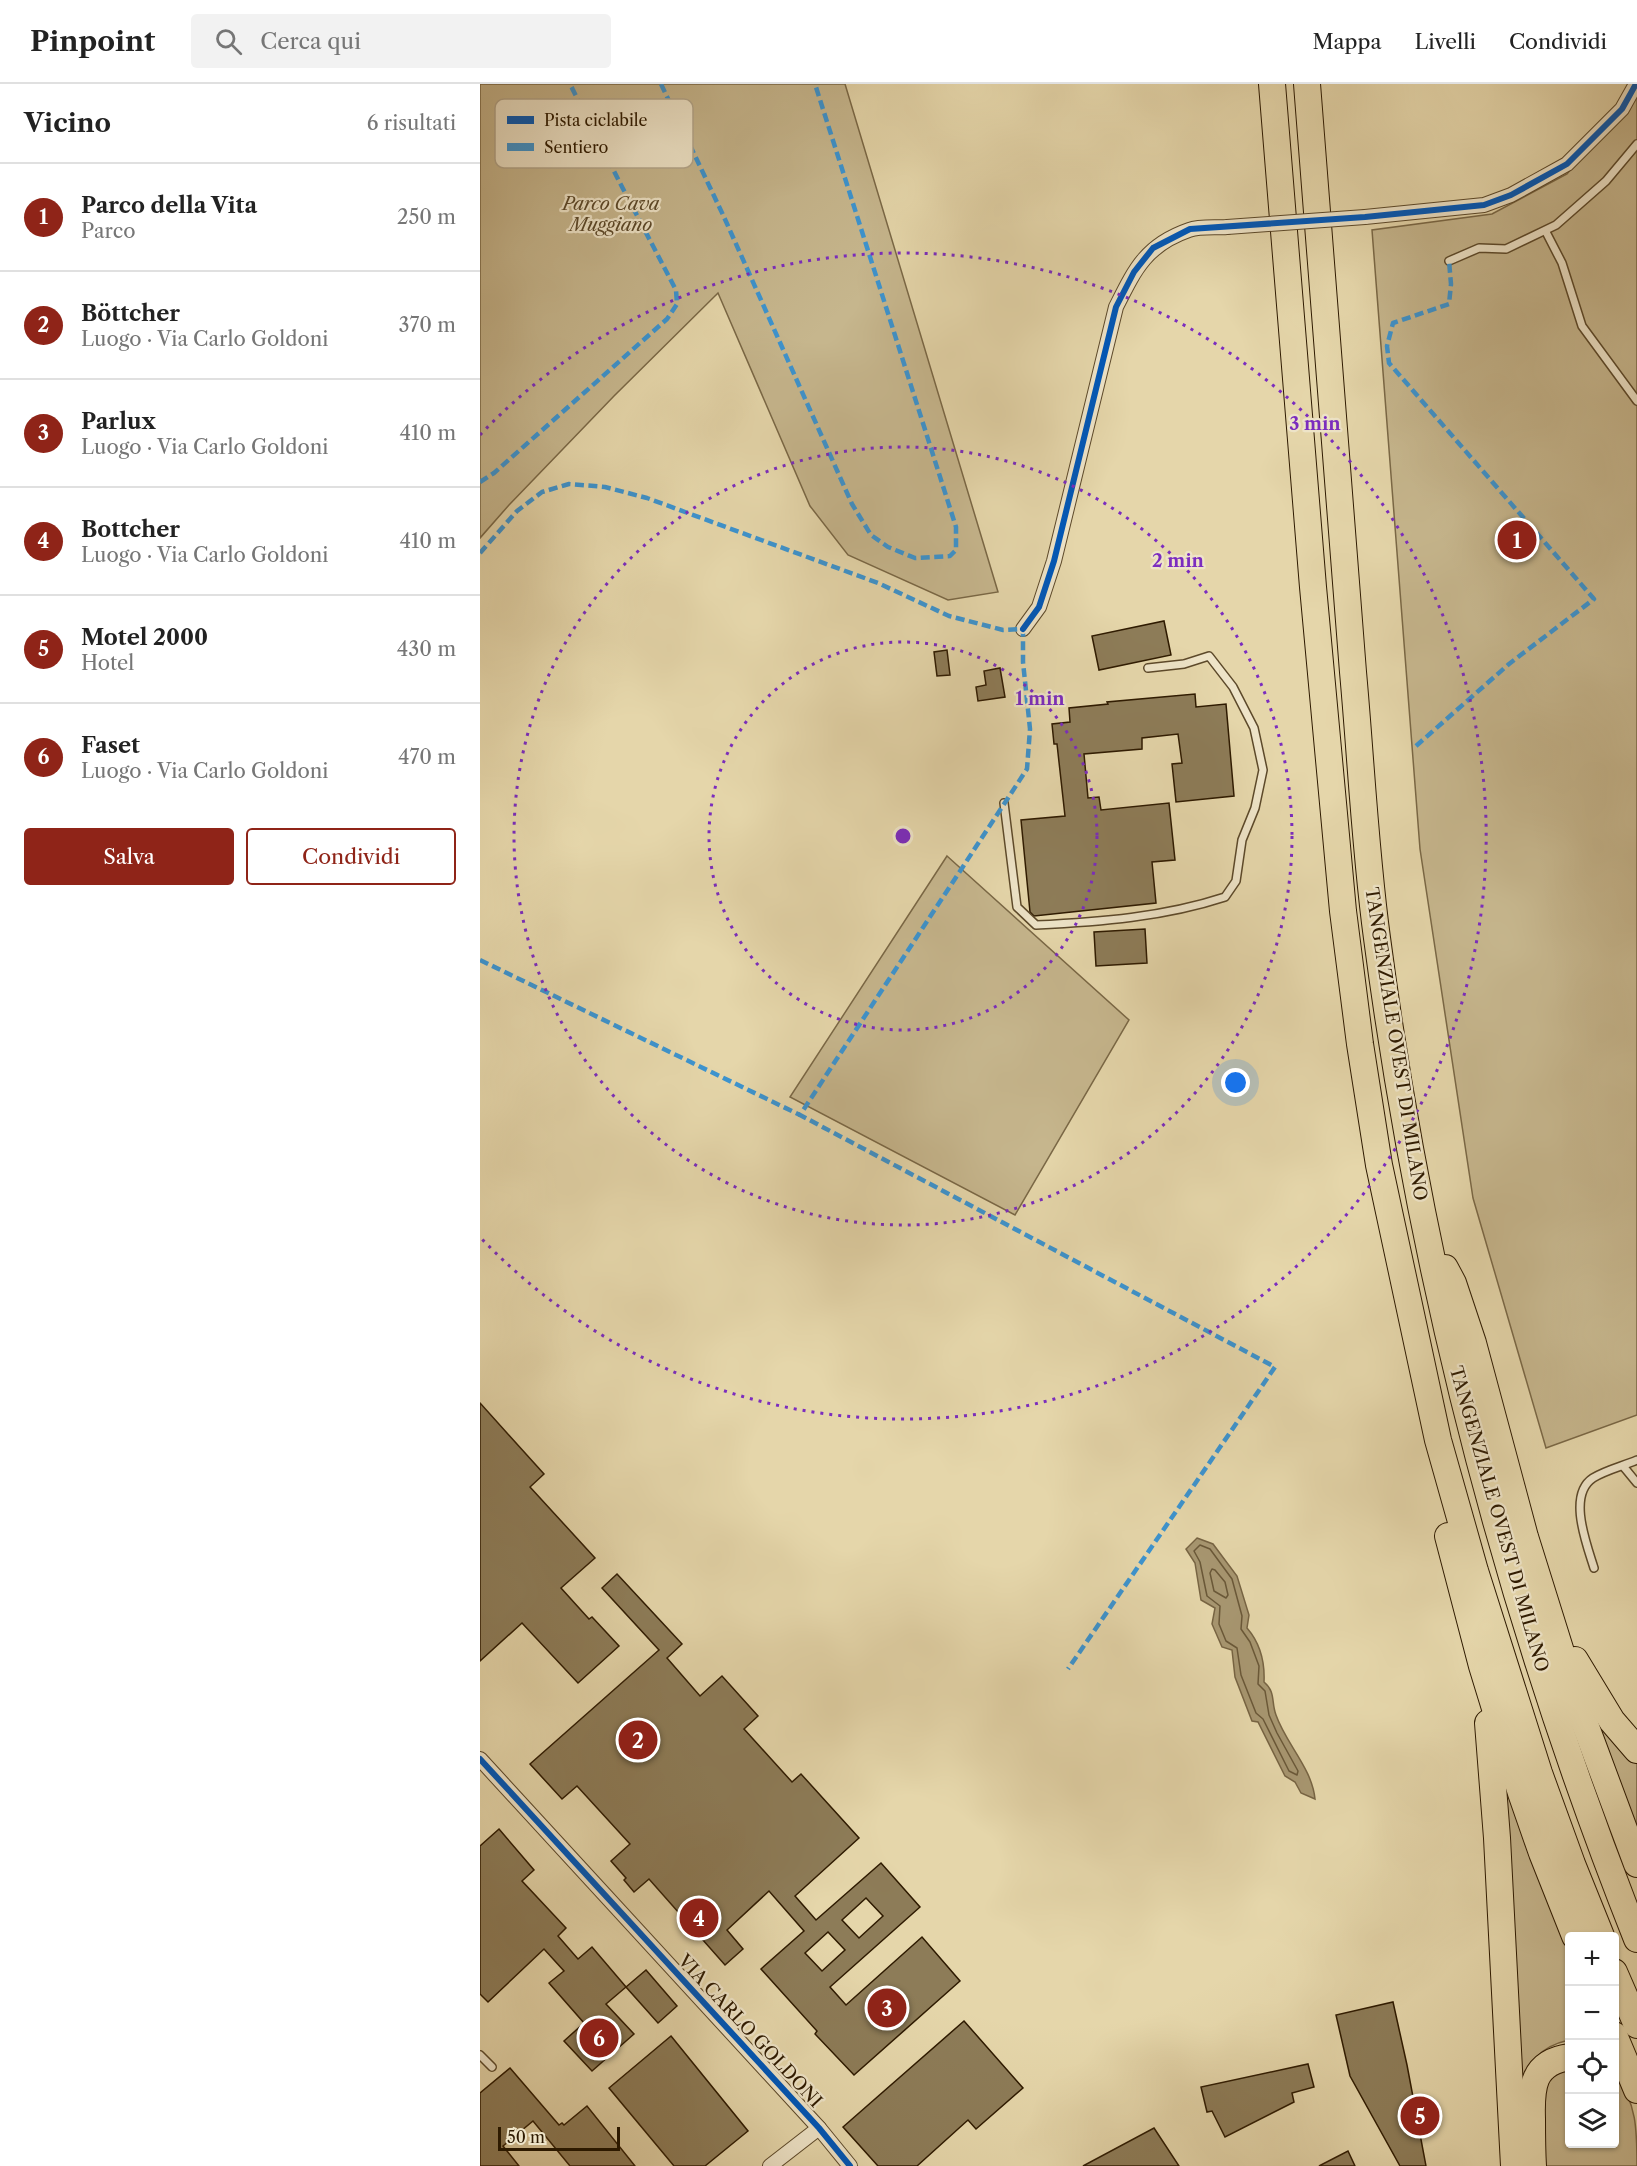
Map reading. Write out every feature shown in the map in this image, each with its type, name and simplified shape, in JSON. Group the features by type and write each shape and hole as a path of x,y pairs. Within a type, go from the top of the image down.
{"highway":[{"name":"TANGENZIALE OVEST DI MILANO","path":"1272,84 1321,677 1344,911 1357,1022 1379,1165 1438,1440 1475,1571 1536,1762 1572,1864 1599,1932"},
{"name":"TANGENZIALE OVEST DI MILANO","path":"1306,84 1376,934 1424,1229 1471,1428 1506,1558 1574,1770 1637,1939"},
{"path":"1424,1229 1453,1283 1473,1343 1525,1537 1576,1700 1637,1864"},
{"path":"1438,1440 1440,1486 1449,1543 1482,1666 1531,1824 1573,1932"},
{"path":"1525,1537 1578,1668 1612,1721 1637,1750"},
{"path":"1482,1666 1497,1838 1514,2166"},
{"path":"1619,1984 1637,2025"},
{"path":"1616,2040 1637,2090"},
{"path":"1533,2166 1531,2098 1533,2085 1547,2065 1565,2058"},
{"path":"1619,2077 1637,2096"}],"street":[{"path":"1023,629 1039,607 1054,561 1116,307 1134,272 1153,248 1190,229 1365,217 1484,205 1511,195 1567,164 1622,109 1636,84"},
{"name":"VIA CARLO GOLDONI","path":"480,1759 819,2128 850,2166"},
{"path":"770,2166 819,2128"}],"lane":[{"path":"1449,261 1479,248 1506,249 1546,232 1606,181 1637,144"},
{"path":"1546,232 1562,263 1582,326 1637,401"},
{"path":"1004,803 1017,907 1036,925 1085,923 1161,914 1225,897 1236,881 1242,840 1255,808 1263,770 1254,728 1233,687 1209,656 1184,664 1148,668"},
{"path":"1594,1568 1582,1528 1580,1500 1582,1492 1587,1483 1594,1478 1637,1460"},
{"path":"1623,1466 1637,1483"},
{"path":"480,2055 492,2067"}],"green space":[{"name":"Parco Cava Muggiano","path":"480,84 845,84 998,592 948,600 848,555 810,506 718,293 614,396 480,538"},
{"path":"1637,84 1637,1415 1546,1448 1473,1198 1420,849 1372,230 1492,214 1567,174 1620,111"},
{"path":"947,856 1129,1020 1015,1215 790,1097"},
{"path":"1592,1712 1637,1758 1637,1845"},
{"path":"1506,1786 1566,1932 1565,2041 1550,2047 1536,2057 1528,2072 1522,2092 1502,1787"},
{"path":"1565,2065 1565,2148 1619,2148 1619,2082 1632,2106 1636,2129 1637,2166 1541,2166 1540,2088"}],"water":[{"path":"1197,1538 1213,1544 1237,1576 1249,1615 1247,1628 1261,1653 1264,1682 1272,1693 1280,1726 1309,1777 1315,1799 1301,1793 1295,1782 1285,1776 1258,1722 1252,1721 1235,1677 1232,1650 1222,1647 1212,1624 1215,1608 1201,1600 1195,1563 1186,1549"}],"building":[{"path":"1164,621 1171,655 1099,670 1092,636"},
{"path":"947,650 950,675 937,676 934,652"},
{"path":"1000,668 1005,697 978,701 976,687 986,685 984,671"},
{"path":"1195,694 1196,707 1226,704 1234,796 1176,802 1172,764 1182,763 1178,734 1142,738 1142,749 1084,754 1088,798 1099,797 1101,810 1169,803 1175,860 1152,862 1156,903 1034,916 1030,912 1021,820 1065,816 1057,744 1054,744 1052,724 1070,722 1069,708"},
{"path":"1145,929 1147,963 1096,966 1094,932"},
{"path":"480,1403 544,1474 530,1487 595,1558 561,1588 589,1619 592,1617 619,1646 578,1683 522,1623 480,1661"},
{"path":"617,1574 682,1644 667,1658 700,1696 722,1676 758,1716 744,1729 792,1782 801,1774 859,1838 795,1896 816,1920 881,1863 920,1907 830,1987 846,2005 922,1937 960,1981 854,2075 815,2034 817,2031 761,1969 804,1931 769,1891 727,1930 743,1949 725,1965 649,1879 634,1892 624,1880 626,1878 611,1861 630,1844 577,1786 562,1799 530,1764 659,1650 602,1588","holes":["866,1898 883,1916 859,1938 842,1920","828,1932 845,1950 822,1971 805,1953"]},
{"path":"499,1829 534,1870 522,1881 566,1928 558,1936 578,1959 592,1947 626,1987 606,2004 634,2034 592,2071 564,2041 584,2023 549,1983 564,1971 544,1949 488,2002 480,1994 480,1846"},
{"path":"646,1970 677,2006 658,2023 626,1987"},
{"path":"1393,2002 1426,2166 1400,2166 1350,2076 1336,2015"},
{"path":"964,2021 1023,2088 976,2129 968,2120 917,2166 878,2166 843,2127"},
{"path":"671,2036 748,2131 705,2166 674,2166 609,2088"},
{"path":"1308,2064 1314,2087 1292,2093 1294,2102 1225,2137 1212,2111 1207,2112 1201,2087"},
{"path":"510,2068 559,2125 562,2123 564,2125 587,2106 635,2166 570,2166 533,2121 503,2146 519,2166 480,2166 480,2093"},
{"path":"1154,2128 1179,2166 1083,2166"},
{"path":"1348,2151 1355,2166 1319,2166"}],"marked path":[{"path":"570,84 578,99"},
{"path":"661,84 668,99"},
{"path":"693,152 852,504 871,535 888,547 915,558 950,556 956,550 956,527 815,84"},
{"path":"480,482 494,473 667,319 677,304 676,290 612,168"},
{"path":"1416,746 1509,664 1594,599 1389,363 1387,346 1393,323 1449,304 1451,284 1449,261"},
{"path":"480,553 517,511 542,492 569,484 605,487 647,498 878,583 949,616 1003,630 1023,629 1023,662 1030,729 1027,769 800,1115 1275,1367 1068,1669"},
{"path":"480,960 800,1115"}],"cycle path":[{"path":"1023,629 1039,607 1054,561 1116,307 1134,272 1153,248 1190,229 1365,217 1484,205 1511,195 1567,164 1622,109 1636,84"},
{"path":"480,1759 819,2128 850,2166"}],"place":[{"name":"Parco della Vita","path":"1517,540"},
{"name":"Böttcher","path":"638,1740"},
{"name":"Bottcher","path":"699,1918"},
{"name":"Parlux","path":"887,2008"},
{"name":"Faset","path":"599,2038"},
{"name":"Motel 2000","path":"1420,2116"}]}
